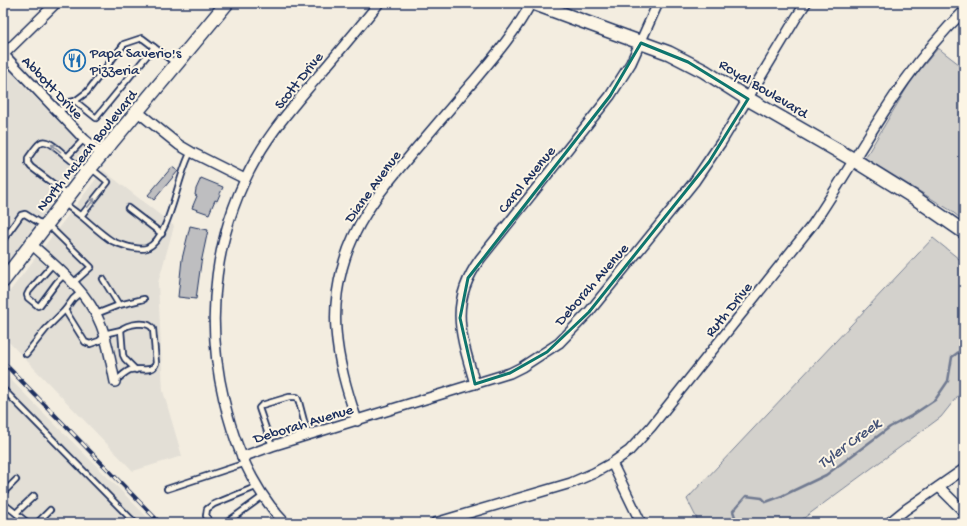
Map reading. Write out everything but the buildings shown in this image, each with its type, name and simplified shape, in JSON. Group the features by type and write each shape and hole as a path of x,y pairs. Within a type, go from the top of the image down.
{"street":[{"path":"3,54 56,3"},
{"name":"North McLean Boulevard","path":"7,273 102,154 227,3"},
{"name":"Scott Drive","path":"284,523 275,513 264,496 244,460 230,423 220,386 215,344 214,318 215,291 222,245 236,202 258,156 289,111 379,3"},
{"name":"Royal Boulevard","path":"532,3 669,53 688,62 748,99 854,160 915,198 964,232"},
{"name":"Diane Avenue","path":"357,421 339,354 336,329 336,306 340,280 346,255 353,236 366,212 385,186 493,57 532,3"},
{"name":"Carol Avenue","path":"475,384 463,343 460,318 460,305 468,278 480,258 610,96 641,43 658,3"},
{"name":"Deborah Avenue","path":"244,460 272,446 510,373 547,352 589,312 709,162 806,3"},
{"name":"Ruth Drive","path":"435,523 571,483 602,470 629,451 651,427 788,257 821,212 909,72 937,39 964,11"},
{"name":"Abbott Drive","path":"3,54 84,139 102,154"},
{"path":"138,112 190,152 246,180"},
{"path":"31,244 73,283 96,314 105,336 115,382"},
{"path":"612,463 641,523"},
{"path":"889,523 964,469"},
{"path":"939,487 964,512"}],"lane":[{"path":"59,112 70,102 87,92 124,44 142,38 176,64"},
{"path":"75,100 96,118 154,47"},
{"path":"67,157 84,139"},
{"path":"81,216 108,182 67,157 48,142 44,141 40,143 28,158 28,163 31,167 66,199 81,216 111,240 118,244 139,249 152,245 162,234 173,204 186,160 190,152"},
{"path":"128,208 162,234"},
{"path":"3,240 21,215 26,214 38,222 47,224 91,267 73,283"},
{"path":"53,264 29,291 27,295 28,298 38,306 40,305 57,282 64,276"},
{"path":"103,280 118,305"},
{"path":"26,354 46,329 65,310 73,298 81,292"},
{"path":"96,314 118,305 144,299"},
{"path":"65,310 85,342 90,344 99,341 108,332 121,330 124,327 147,323 151,325 153,328 156,362 155,366 152,369 132,369 127,371 115,382"},
{"path":"121,330 124,359 136,370"},
{"path":"3,389 135,523"},
{"path":"272,446 259,408 262,405 293,396 297,397 300,402 308,436"},
{"path":"167,489 244,460"},
{"path":"3,493 16,480"},
{"path":"213,523 209,521 206,516 207,509 214,504 258,486"},
{"path":"16,513 34,496"},
{"path":"226,523 264,496"},
{"path":"3,503 28,523"},
{"path":"36,523 50,510"}],"highlighted area":[{"path":"641,43 688,62 748,99 709,162 589,312 547,352 510,373 475,384 460,318 468,278 610,96"}],"shaded area":[{"path":"3,45 27,68 17,79 89,153 3,268"},
{"path":"938,48 964,68 964,221 950,210 865,158 911,81"},
{"path":"103,170 174,226 158,283 163,391 182,456 133,471 3,336 3,300"},
{"path":"933,238 964,263 964,388 941,417 797,523 699,523 687,499"},
{"path":"3,372 153,523 3,523"}],"waterway":[{"name":"Tyler Creek","path":"737,523 733,511 746,496 762,498 766,502 826,475 890,427 911,416 935,400 948,381 952,357 964,348"}],"railway":[{"path":"3,362 160,523"}],"place":[{"name":"Papa Saverio's Pizzeria","path":"75,61"}]}
